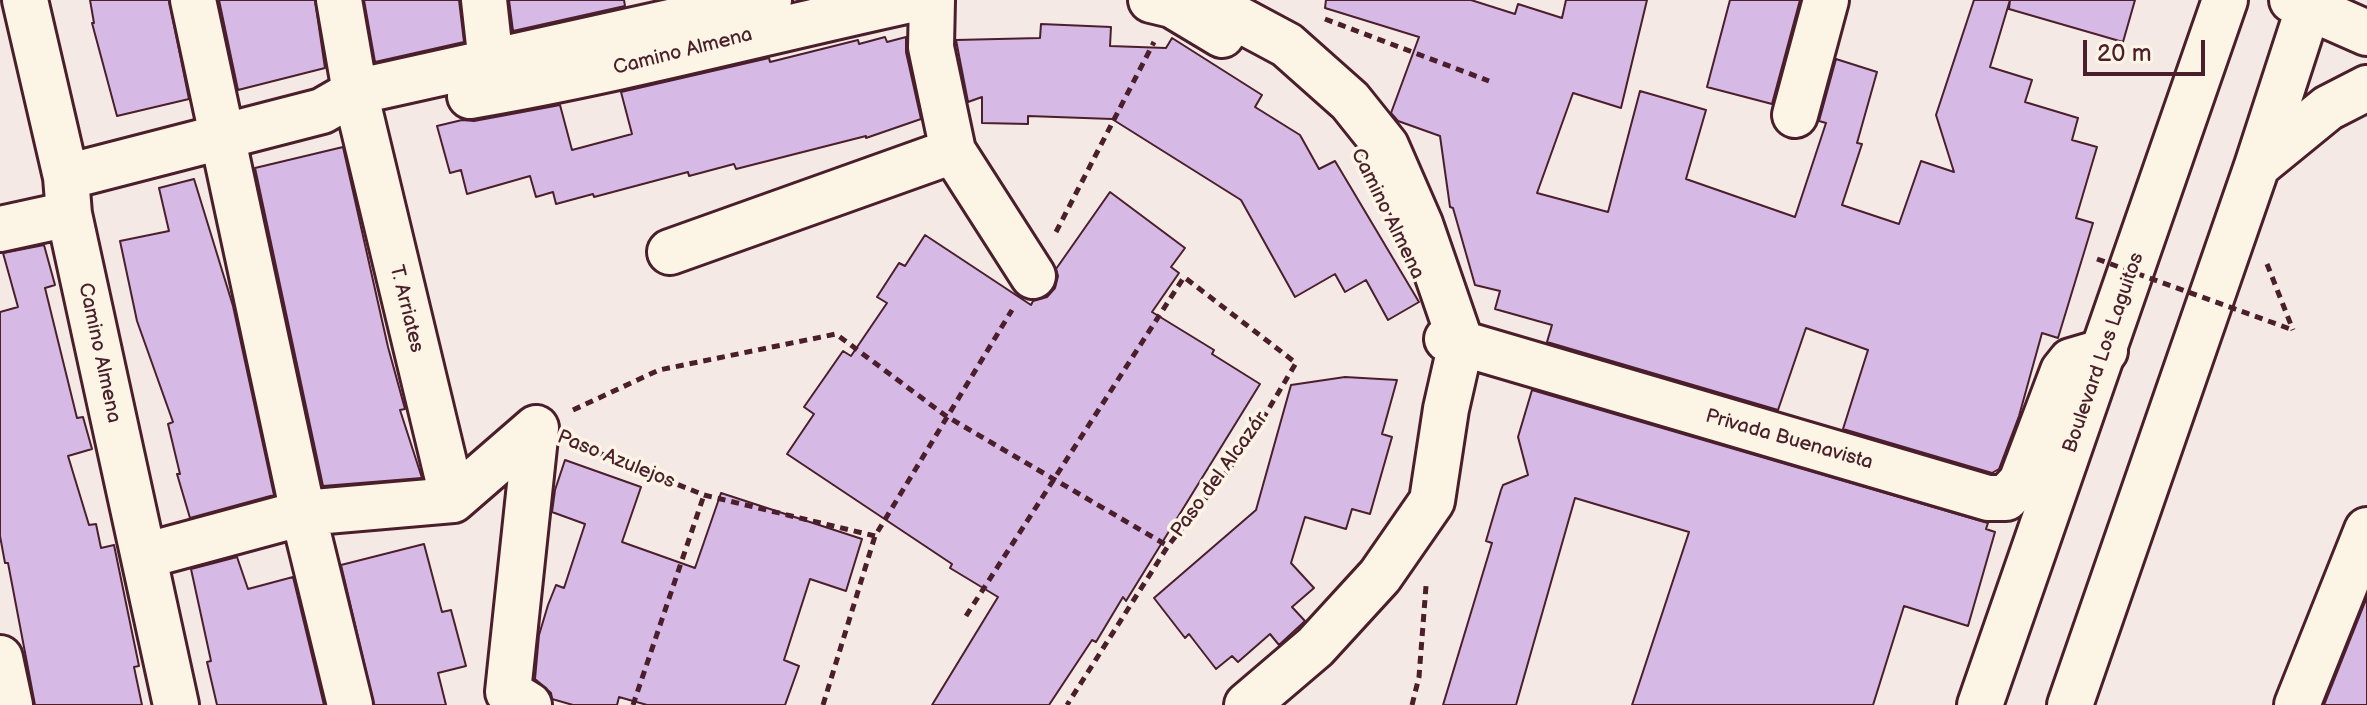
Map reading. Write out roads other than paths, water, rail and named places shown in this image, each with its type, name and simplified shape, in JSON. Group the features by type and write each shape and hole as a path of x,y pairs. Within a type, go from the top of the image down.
{"street":[{"name":"Camino Almena","path":"25,0 176,705"},
{"path":"193,0 303,513 350,705"},
{"name":"T. Arriates","path":"339,0 346,107 453,500"},
{"path":"484,0 491,63"},
{"name":"Camino Almena","path":"346,107 491,63 635,14 769,0"},
{"name":"Camino Almena","path":"346,107 647,62 910,0"},
{"path":"932,0 931,47 953,151 1033,276"},
{"path":"1795,115 1826,0"},
{"name":"Boulevard Los Laguitos","path":"1980,705 2225,0"},
{"name":"Camino Almena","path":"1176,2 1287,45 1350,101 1386,146 1420,224 1454,341 1432,501 1371,586 1315,647 1247,705"},
{"path":"2070,705 2257,166 2304,2 2367,33"},
{"path":"2257,166 2328,108 2367,88"},
{"path":"0,229 68,196 221,138 346,107"},
{"path":"670,252 953,151"},
{"name":"Privada Buenavista","path":"1454,341 1988,498 2006,498 2021,482 2063,371 2071,361 2105,351"},
{"name":"Paso Azulejos","path":"453,500 536,428 508,692 529,705"},
{"path":"144,556 303,513 453,500"},
{"path":"2297,705 2367,530"},
{"path":"0,658 10,705"}]}
